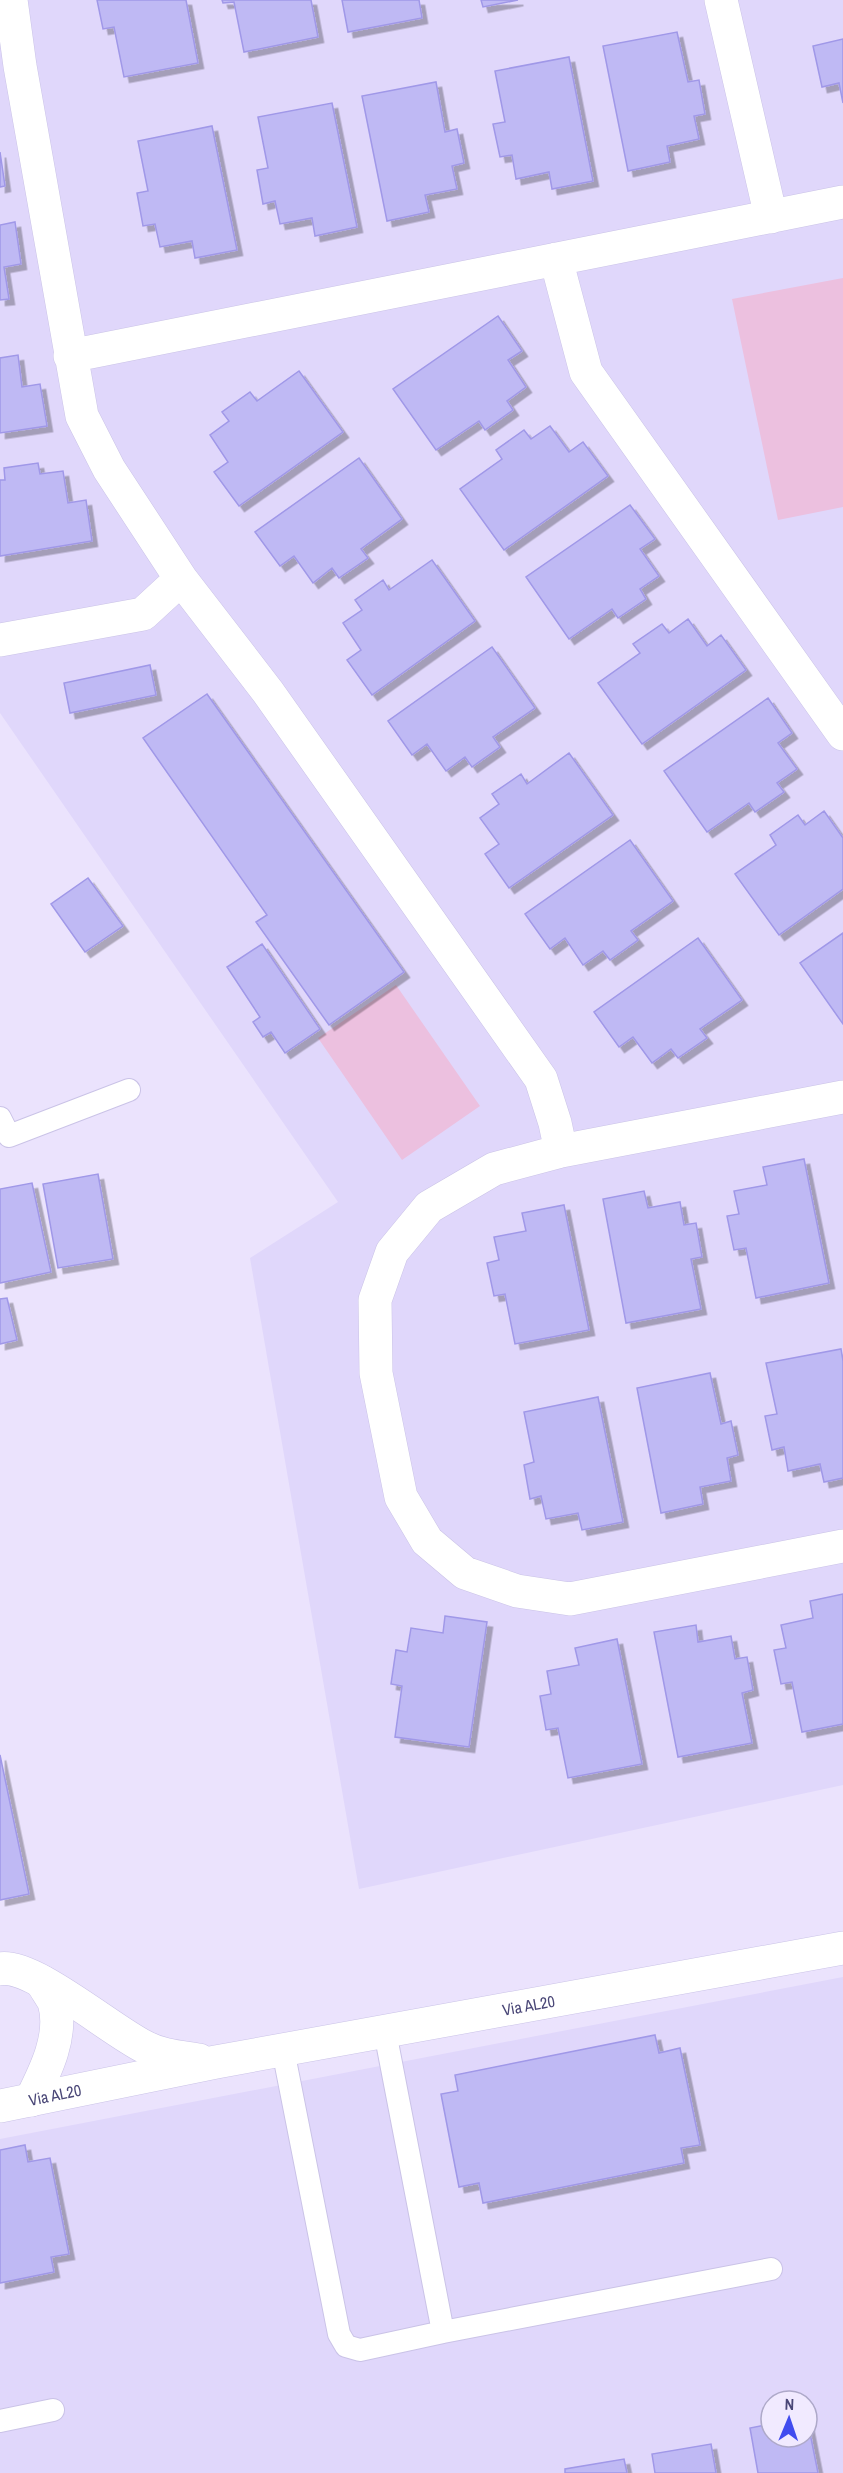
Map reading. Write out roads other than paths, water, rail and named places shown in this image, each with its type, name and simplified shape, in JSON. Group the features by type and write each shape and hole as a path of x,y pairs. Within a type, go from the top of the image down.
{"street":[{"path":"11,0 10,68 82,416 109,469 181,579 268,692 541,1079 561,1151"},
{"path":"721,0 771,217"},
{"path":"70,356 843,202"},
{"path":"556,259 586,372 843,734"},
{"path":"0,640 143,614 181,579"},
{"path":"843,1097 561,1151 494,1169 429,1207 392,1252 375,1300 376,1372 401,1497 427,1541 465,1573 517,1591 570,1599 843,1546"},
{"name":"Via AL20","path":"15,2103 216,2062 843,1948"},
{"name":"Via AL20","path":"3,1968 25,1973 42,1982 76,2002 112,2029 147,2049 166,2055 216,2062"},
{"path":"15,2103 47,2068 54,2044 54,2003 42,1982"}],"lane":[{"path":"0,1118 9,1136 129,1090"},
{"path":"385,2032 443,2332"},
{"path":"283,2050 339,2334 346,2346 360,2350 771,2269"},
{"path":"0,2421 53,2410"}]}
